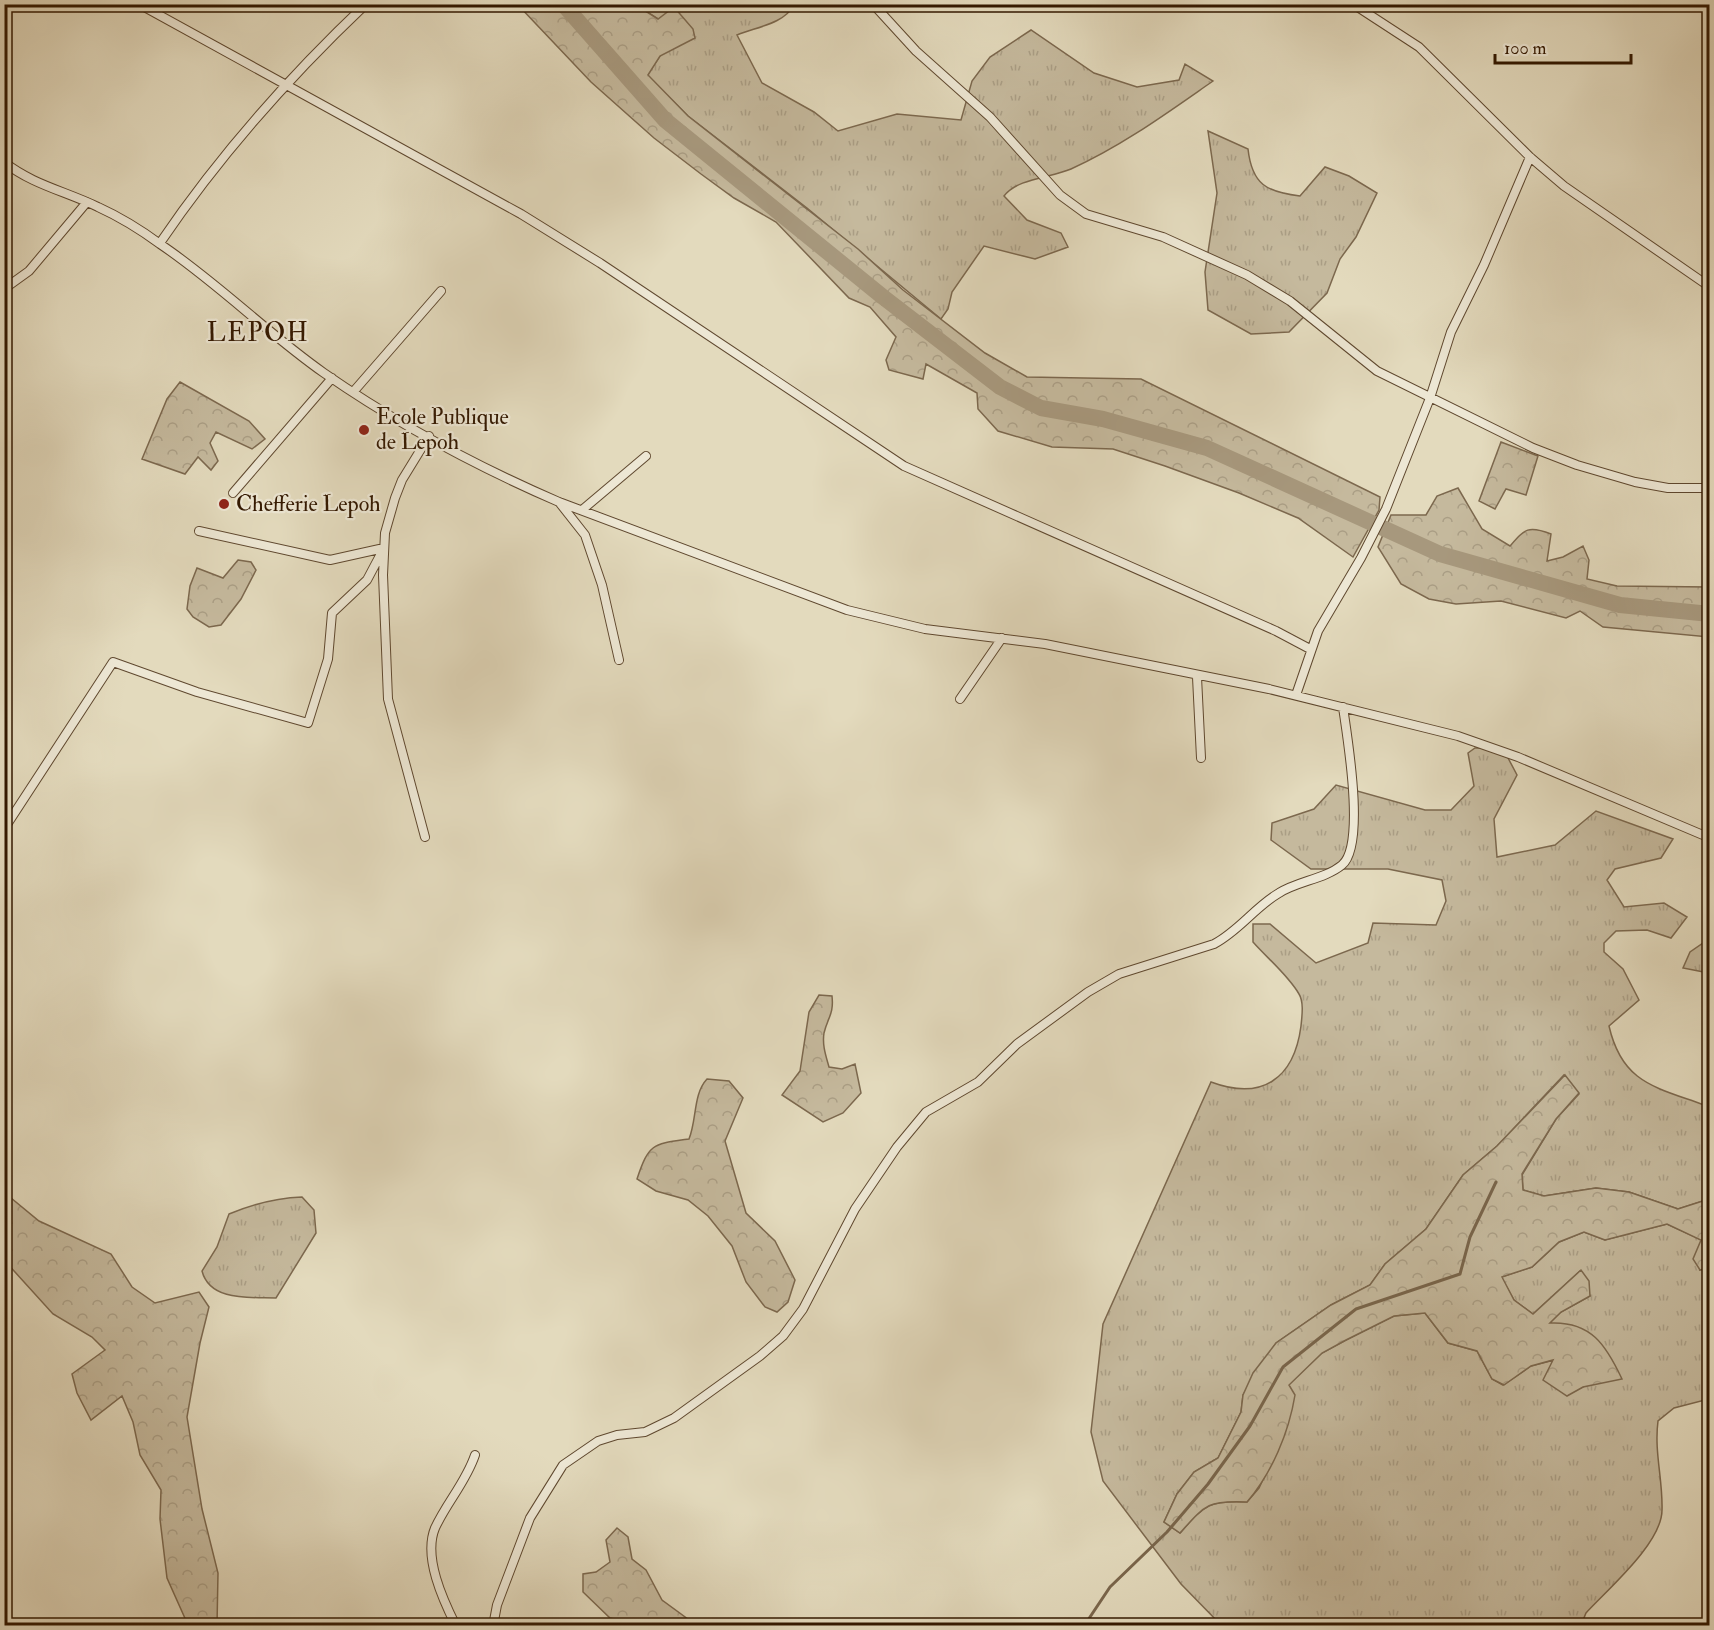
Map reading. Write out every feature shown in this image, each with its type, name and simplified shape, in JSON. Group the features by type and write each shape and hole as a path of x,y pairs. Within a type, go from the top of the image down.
{"street":[{"path":"139,4 285,87 521,214 600,263 904,466 1265,626 1310,649"},
{"path":"160,243 220,159 285,87 366,4"},
{"path":"873,4 916,51 990,117 1038,172 1072,205 1099,218 1163,237 1247,275 1290,302 1377,371 1533,448 1577,465 1635,482 1668,488 1710,488"},
{"path":"1353,4 1385,22 1419,47 1530,157 1572,192 1710,286"},
{"path":"1296,695 1310,649 1386,509 1430,398 1451,332 1484,265 1530,157"},
{"path":"4,162 29,180 87,202 160,243 332,378 354,392 515,483 559,502 847,610 925,629 1045,644 1197,677 1296,695 1395,718 1482,744 1710,838"},
{"path":"4,289 29,271 87,202"},
{"path":"354,392 441,291"},
{"path":"233,493 332,378"},
{"path":"424,837 388,699 384,645 384,548 395,498 402,480 429,436"},
{"path":"582,510 646,456"},
{"path":"559,502 585,535 602,585 619,660"},
{"path":"199,531 330,560 384,548"},
{"path":"4,829 113,662 197,692 308,723 328,659 333,613 367,580 384,548"},
{"path":"960,699 1002,638"},
{"path":"1197,677 1201,758"},
{"path":"493,1626 497,1605 530,1518 563,1465 598,1441 617,1435 641,1434 667,1422 776,1342 803,1309 855,1209 897,1147 926,1112 978,1082 1017,1044 1088,992 1119,974 1214,944 1227,937 1276,894 1343,865 1350,850 1354,820 1352,770 1343,707"},
{"path":"456,1626 437,1581 433,1536 465,1481 475,1455"}],"green space":[{"path":"518,5 636,5 658,19 674,7 693,29 695,38 660,56 648,75 688,116 858,249 903,290 985,353 1027,377 1141,379 1380,497 1379,510 1353,557 1298,518 1165,466 1113,449 1052,447 998,431 978,409 977,393 926,364 923,379 889,370 886,360 896,337 870,307 849,298 776,222 734,198 654,138 591,82"},
{"path":"636,5 794,5 784,17 777,21 737,35 762,83 814,112 838,131 897,114 961,120 972,81 990,57 1031,30 1094,73 1137,87 1179,80 1185,64 1213,81 1144,128 1090,160 1063,172 1017,185 1010,190 1004,196 1027,220 1061,233 1068,247 1035,259 984,246 952,292 948,309 941,319 807,208 688,116 647,75 660,56 658,19"},
{"path":"1208,131 1248,149 1253,171 1258,179 1270,189 1300,196 1325,167 1349,176 1377,193 1356,237 1340,259 1327,293 1289,332 1251,334 1208,310 1205,272 1217,193"},
{"path":"180,382 249,421 265,439 252,449 216,432 210,443 218,461 211,470 198,457 185,474 142,459 167,399"},
{"path":"1501,442 1538,456 1526,495 1506,489 1495,509 1479,501"},
{"path":"1458,488 1482,529 1510,546 1524,532 1532,529 1551,534 1547,561 1563,557 1583,546 1589,560 1587,579 1617,586 1709,587 1709,637 1603,627 1580,611 1566,618 1501,601 1456,604 1429,599 1401,584 1378,547 1391,515 1426,515 1437,496"},
{"path":"238,560 251,562 256,570 241,599 221,625 209,627 193,617 187,609 190,586 197,568 223,578"},
{"path":"1475,748 1484,748 1507,756 1517,775 1494,819 1497,857 1555,845 1596,811 1673,839 1661,858 1615,869 1607,880 1624,907 1664,903 1687,917 1671,938 1647,930 1616,931 1604,943 1604,952 1623,969 1639,1000 1609,1026 1622,1060 1643,1080 1704,1105 1709,1099 1709,1199 1678,1209 1629,1192 1596,1188 1544,1196 1523,1190 1522,1175 1556,1119 1579,1094 1564,1075 1497,1146 1463,1175 1426,1229 1385,1264 1370,1285 1331,1305 1276,1343 1243,1395 1241,1412 1218,1458 1194,1472 1177,1494 1164,1522 1180,1533 1208,1506 1224,1502 1247,1502 1259,1488 1270,1464 1288,1385 1322,1353 1394,1316 1425,1313 1448,1343 1477,1351 1492,1379 1503,1385 1531,1366 1554,1360 1567,1395 1583,1387 1549,1323 1561,1312 1590,1296 1580,1271 1533,1314 1514,1300 1501,1277 1532,1267 1559,1242 1584,1232 1605,1240 1667,1224 1702,1240 1700,1270 1709,1268 1709,1399 1674,1408 1658,1421 1657,1444 1662,1499 1660,1523 1644,1551 1586,1613 1581,1625 1221,1625 1181,1584 1103,1481 1091,1432 1103,1324 1211,1082 1246,1089 1260,1087 1283,1072 1297,1044 1301,1026 1301,997 1289,980 1253,942 1253,924 1270,924 1316,963 1368,943 1373,923 1436,925 1446,901 1442,880 1388,869 1311,869 1271,840 1272,823 1314,809 1336,785 1425,810 1451,810 1474,786 1468,753"},
{"path":"1709,939 1709,973 1683,968 1690,952"},
{"path":"819,995 832,996 831,1011 824,1037 829,1067 842,1069 855,1064 861,1093 843,1113 823,1122 782,1095 800,1071 809,1012"},
{"path":"1565,1075 1579,1093 1556,1119 1522,1174 1523,1190 1544,1196 1596,1188 1629,1192 1678,1209 1709,1199 1709,1268 1700,1270 1693,1259 1701,1240 1667,1224 1605,1240 1584,1232 1559,1242 1532,1267 1502,1277 1514,1300 1533,1314 1581,1270 1589,1281 1590,1296 1561,1312 1550,1323 1564,1323 1587,1331 1603,1346 1622,1379 1583,1387 1567,1396 1543,1380 1553,1360 1531,1366 1504,1385 1492,1379 1477,1351 1448,1343 1425,1313 1394,1316 1322,1353 1289,1385 1295,1395 1284,1437 1272,1465 1247,1502 1224,1502 1208,1506 1180,1533 1164,1522 1177,1494 1194,1472 1218,1458 1241,1412 1243,1395 1253,1373 1276,1343 1331,1305 1370,1285 1385,1264 1426,1229 1463,1175 1497,1146"},
{"path":"707,1079 729,1081 743,1098 725,1141 746,1213 775,1241 795,1280 788,1302 777,1312 765,1307 746,1282 732,1246 708,1216 688,1200 656,1191 637,1179 645,1158 654,1147 667,1142 689,1139 699,1092"},
{"path":"5,1193 39,1221 111,1254 132,1287 155,1303 199,1292 209,1307 187,1417 202,1509 218,1573 217,1625 188,1625 167,1578 160,1519 161,1490 140,1455 133,1422 122,1396 91,1420 77,1393 72,1374 105,1350 92,1337 53,1314 5,1261"},
{"path":"302,1197 314,1210 316,1233 276,1298 233,1296 213,1288 206,1281 202,1271 217,1247 229,1214 265,1202"},
{"path":"617,1528 628,1537 632,1559 646,1570 662,1600 696,1625 637,1625 610,1618 583,1592 583,1574 596,1572 610,1562 606,1540"}],"waterway":[{"path":"563,4 665,120 883,297 1000,387 1041,408 1103,419 1207,448 1440,554 1620,605 1710,614"},
{"path":"1084,1626 1110,1587 1167,1532 1208,1484 1250,1426 1283,1367 1356,1309 1460,1274 1470,1237 1496,1182"}],"place":[{"name":"Ecole Publique de Lepoh","path":"364,430"},
{"name":"Chefferie Lepoh","path":"224,504"}],"district":[{"name":"LEPOH","path":"258,333"}]}
